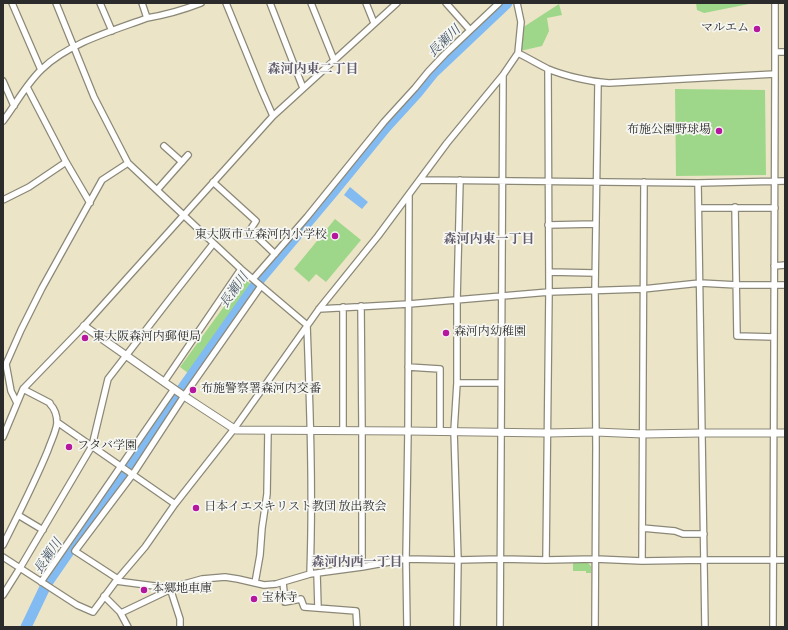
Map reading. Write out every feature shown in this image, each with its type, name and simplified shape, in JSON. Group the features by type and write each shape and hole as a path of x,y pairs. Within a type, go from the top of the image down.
{"street":[{"path":"12,3 41,70"},
{"path":"56,3 94,97 128,163 213,244 307,325 310,431 310,574"},
{"path":"100,3 112,31"},
{"path":"142,3 147,18"},
{"path":"3,121 41,70 74,47 147,18 158,16 187,5 201,3"},
{"path":"226,3 273,116"},
{"path":"270,3 304,88"},
{"path":"311,3 334,60"},
{"path":"366,3 374,23"},
{"path":"3,437 8,420 23,389 84,326 273,116 397,3"},
{"path":"446,3 470,30"},
{"path":"253,280 307,217 384,122 444,54 499,3"},
{"path":"3,557 77,605 93,612 104,596 145,547 234,429 319,309 378,236 447,143 503,75 518,53 521,22 517,3"},
{"path":"773,627 775,3"},
{"path":"775,52 785,52"},
{"path":"518,53 548,69 598,83 622,83 775,74"},
{"path":"546,560 549,292 548,69"},
{"path":"500,627 503,75"},
{"path":"3,81 14,106"},
{"path":"595,627 595,272 598,83"},
{"path":"27,87 66,162 90,203"},
{"path":"164,146 182,162"},
{"path":"157,190 188,155"},
{"path":"3,200 29,187 66,162"},
{"path":"17,403 5,370 20,330 102,180 128,163"},
{"path":"420,180 698,183 785,181"},
{"path":"457,627 458,560 454,431 457,383 457,300 460,180"},
{"path":"213,182 256,221 250,230 275,254"},
{"path":"642,561 644,182"},
{"path":"698,183 705,627"},
{"path":"407,627 406,559 409,194"},
{"path":"735,207 737,336 774,337"},
{"path":"699,208 775,208"},
{"path":"548,225 596,224"},
{"path":"3,595 92,446 108,379 213,244"},
{"path":"774,266 785,265"},
{"path":"164,382 241,269"},
{"path":"549,272 595,272"},
{"path":"319,309 408,304 549,292 643,289 700,283 785,285"},
{"path":"170,588 117,580 75,551 133,474 184,396 261,286"},
{"path":"361,306 362,567"},
{"path":"343,307 343,430"},
{"path":"84,326 184,396 236,430 408,430 643,434 785,433"},
{"path":"408,367 440,368 440,431"},
{"path":"457,383 501,383"},
{"path":"3,545 42,466 56,429 57,422 55,412 50,403 23,389"},
{"path":"44,584 120,466 174,389"},
{"path":"57,422 176,504"},
{"path":"255,583 260,556 267,494 268,430"},
{"path":"18,515 43,530"},
{"path":"642,528 675,531 683,534 704,534"},
{"path":"121,613 167,591 170,588 202,579 224,577 264,585 276,584 310,574 406,559 595,559 642,561 785,560"},
{"path":"317,573 318,608"},
{"path":"283,582 285,602 301,599 304,608 356,611 356,627"},
{"path":"170,588 180,619 180,627"},
{"path":"104,596 121,613 128,627"}],"green space":[{"path":"696,3 754,3 704,13 697,10"},
{"path":"559,4 562,15 547,18 549,31 542,46 520,51 522,28"},
{"name":"布施公園野球場","path":"675,89 765,90 766,175 676,176"},
{"path":"335,219 361,240 326,282 316,274 309,282 294,269"},
{"path":"244,279 252,285 188,373 180,367"},
{"path":"573,563 588,563 591,566 591,573 586,573 586,571 573,571"}],"water":[{"path":"350,187 368,202 362,209 344,195"}],"waterway":[{"name":"長瀬川","path":"26,627 47,583 260,279 386,127 433,73 507,3"}],"place":[{"name":"マルエム","path":"757,29"},
{"name":"布施公園野球場","path":"719,131"},
{"name":"東大阪市立森河内小学校","path":"335,236"},
{"name":"森河内幼稚園","path":"446,333"},
{"name":"東大阪森河内郵便局","path":"85,338"},
{"name":"布施警察署森河内交番","path":"193,390"},
{"name":"フタバ学園","path":"69,447"},
{"name":"日本イエスキリスト教団 放出教会","path":"196,508"},
{"name":"本郷地車庫","path":"144,590"},
{"name":"宝林寺","path":"254,599"}],"district":[{"name":"森河内東二丁目","path":"313,70"},
{"name":"森河内東一丁目","path":"489,240"},
{"name":"森河内西一丁目","path":"357,563"}]}
